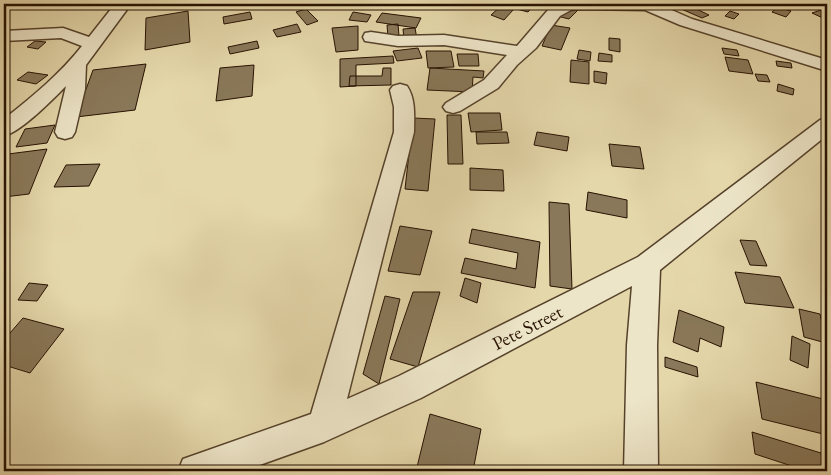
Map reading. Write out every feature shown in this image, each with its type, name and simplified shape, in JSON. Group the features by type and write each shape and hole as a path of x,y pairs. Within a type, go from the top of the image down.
{"street":[{"path":"4,129 38,102 77,65 123,4"},
{"path":"453,107 491,84 540,34 554,13 566,6 578,4 623,6 646,4 694,24 827,66"},
{"path":"4,36 63,33 93,44"},
{"path":"371,37 398,41 444,40 522,52"},
{"path":"65,132 75,89 77,65"},
{"path":"324,426 404,132 404,107 400,90"},
{"name":"Pete Street","path":"194,471 324,426 410,387 647,265 827,125"},
{"path":"641,471 642,345 647,265"}],"building":[{"path":"498,4 535,4 528,12"},
{"path":"686,4 709,15 702,18 679,8"},
{"path":"501,6 513,10 504,20 491,15"},
{"path":"566,6 578,10 569,19 557,16"},
{"path":"778,7 791,11 786,17 772,12"},
{"path":"306,9 318,21 307,25 296,12"},
{"path":"821,10 827,13 827,19 812,13"},
{"path":"188,11 190,42 145,50 146,18"},
{"path":"730,11 739,14 734,19 725,16"},
{"path":"250,12 252,19 224,24 223,17"},
{"path":"353,12 371,15 367,22 349,20"},
{"path":"382,13 421,18 416,28 376,22"},
{"path":"297,24 301,32 277,37 273,30"},
{"path":"398,24 399,36 388,37 387,25"},
{"path":"551,25 570,28 561,50 542,46"},
{"path":"358,26 358,50 336,52 332,28"},
{"path":"415,28 417,39 404,39 403,29"},
{"path":"609,38 620,39 620,52 609,50"},
{"path":"35,41 46,42 38,49 27,47"},
{"path":"257,41 259,48 230,54 228,47"},
{"path":"418,48 422,58 397,61 393,51"},
{"path":"722,48 737,50 739,56 724,54"},
{"path":"579,50 591,52 590,61 577,59"},
{"path":"426,51 451,51 454,67 428,68"},
{"path":"599,53 612,55 612,62 598,61"},
{"path":"457,54 478,54 479,66 459,66"},
{"path":"393,56 394,63 356,65 356,86 340,87 340,59"},
{"path":"725,57 748,60 753,74 729,71"},
{"path":"571,60 589,62 589,84 570,82"},
{"path":"776,61 791,63 792,68 777,66"},
{"path":"146,64 135,110 76,117 93,70"},
{"path":"254,65 252,96 216,101 220,68"},
{"path":"383,68 391,68 391,85 349,86 350,76 382,76"},
{"path":"430,68 484,71 483,78 473,77 472,92 427,90"},
{"path":"594,71 607,73 606,84 594,82"},
{"path":"28,72 48,75 36,84 17,80"},
{"path":"755,74 767,75 770,82 758,81"},
{"path":"778,84 794,89 793,95 777,91"},
{"path":"468,113 500,113 502,130 471,132"},
{"path":"447,115 461,115 463,164 448,164"},
{"path":"413,118 435,119 428,191 405,189"},
{"path":"55,125 47,143 16,147 25,129"},
{"path":"476,132 507,132 509,143 477,144"},
{"path":"537,132 569,137 567,151 534,145"},
{"path":"609,144 640,147 644,169 612,166"},
{"path":"47,149 29,194 4,197 4,162 8,154"},
{"path":"100,164 89,186 54,187 66,165"},
{"path":"470,168 503,170 504,191 470,190"},
{"path":"588,192 627,200 627,218 586,210"},
{"path":"549,202 569,204 572,289 550,286"},
{"path":"400,226 432,231 420,275 388,271"},
{"path":"472,229 540,242 535,288 461,273 465,258 516,269 518,253 469,243"},
{"path":"740,240 756,241 767,266 750,265"},
{"path":"735,272 780,277 794,308 745,303"},
{"path":"465,278 481,283 477,303 460,296"},
{"path":"29,283 48,285 37,301 18,300"},
{"path":"413,292 440,292 418,367 390,359"},
{"path":"385,296 400,299 379,384 363,374"},
{"path":"799,309 820,314 826,343 804,337"},
{"path":"679,310 724,327 721,347 700,338 698,352 673,342"},
{"path":"23,318 64,329 30,373 4,365 4,340"},
{"path":"792,336 810,344 808,368 790,360"},
{"path":"665,357 697,367 698,377 665,367"},
{"path":"756,382 827,400 827,435 762,419"},
{"path":"430,414 481,429 473,471 433,471 417,467"},
{"path":"752,432 821,453 824,471 807,471 755,454"}]}
